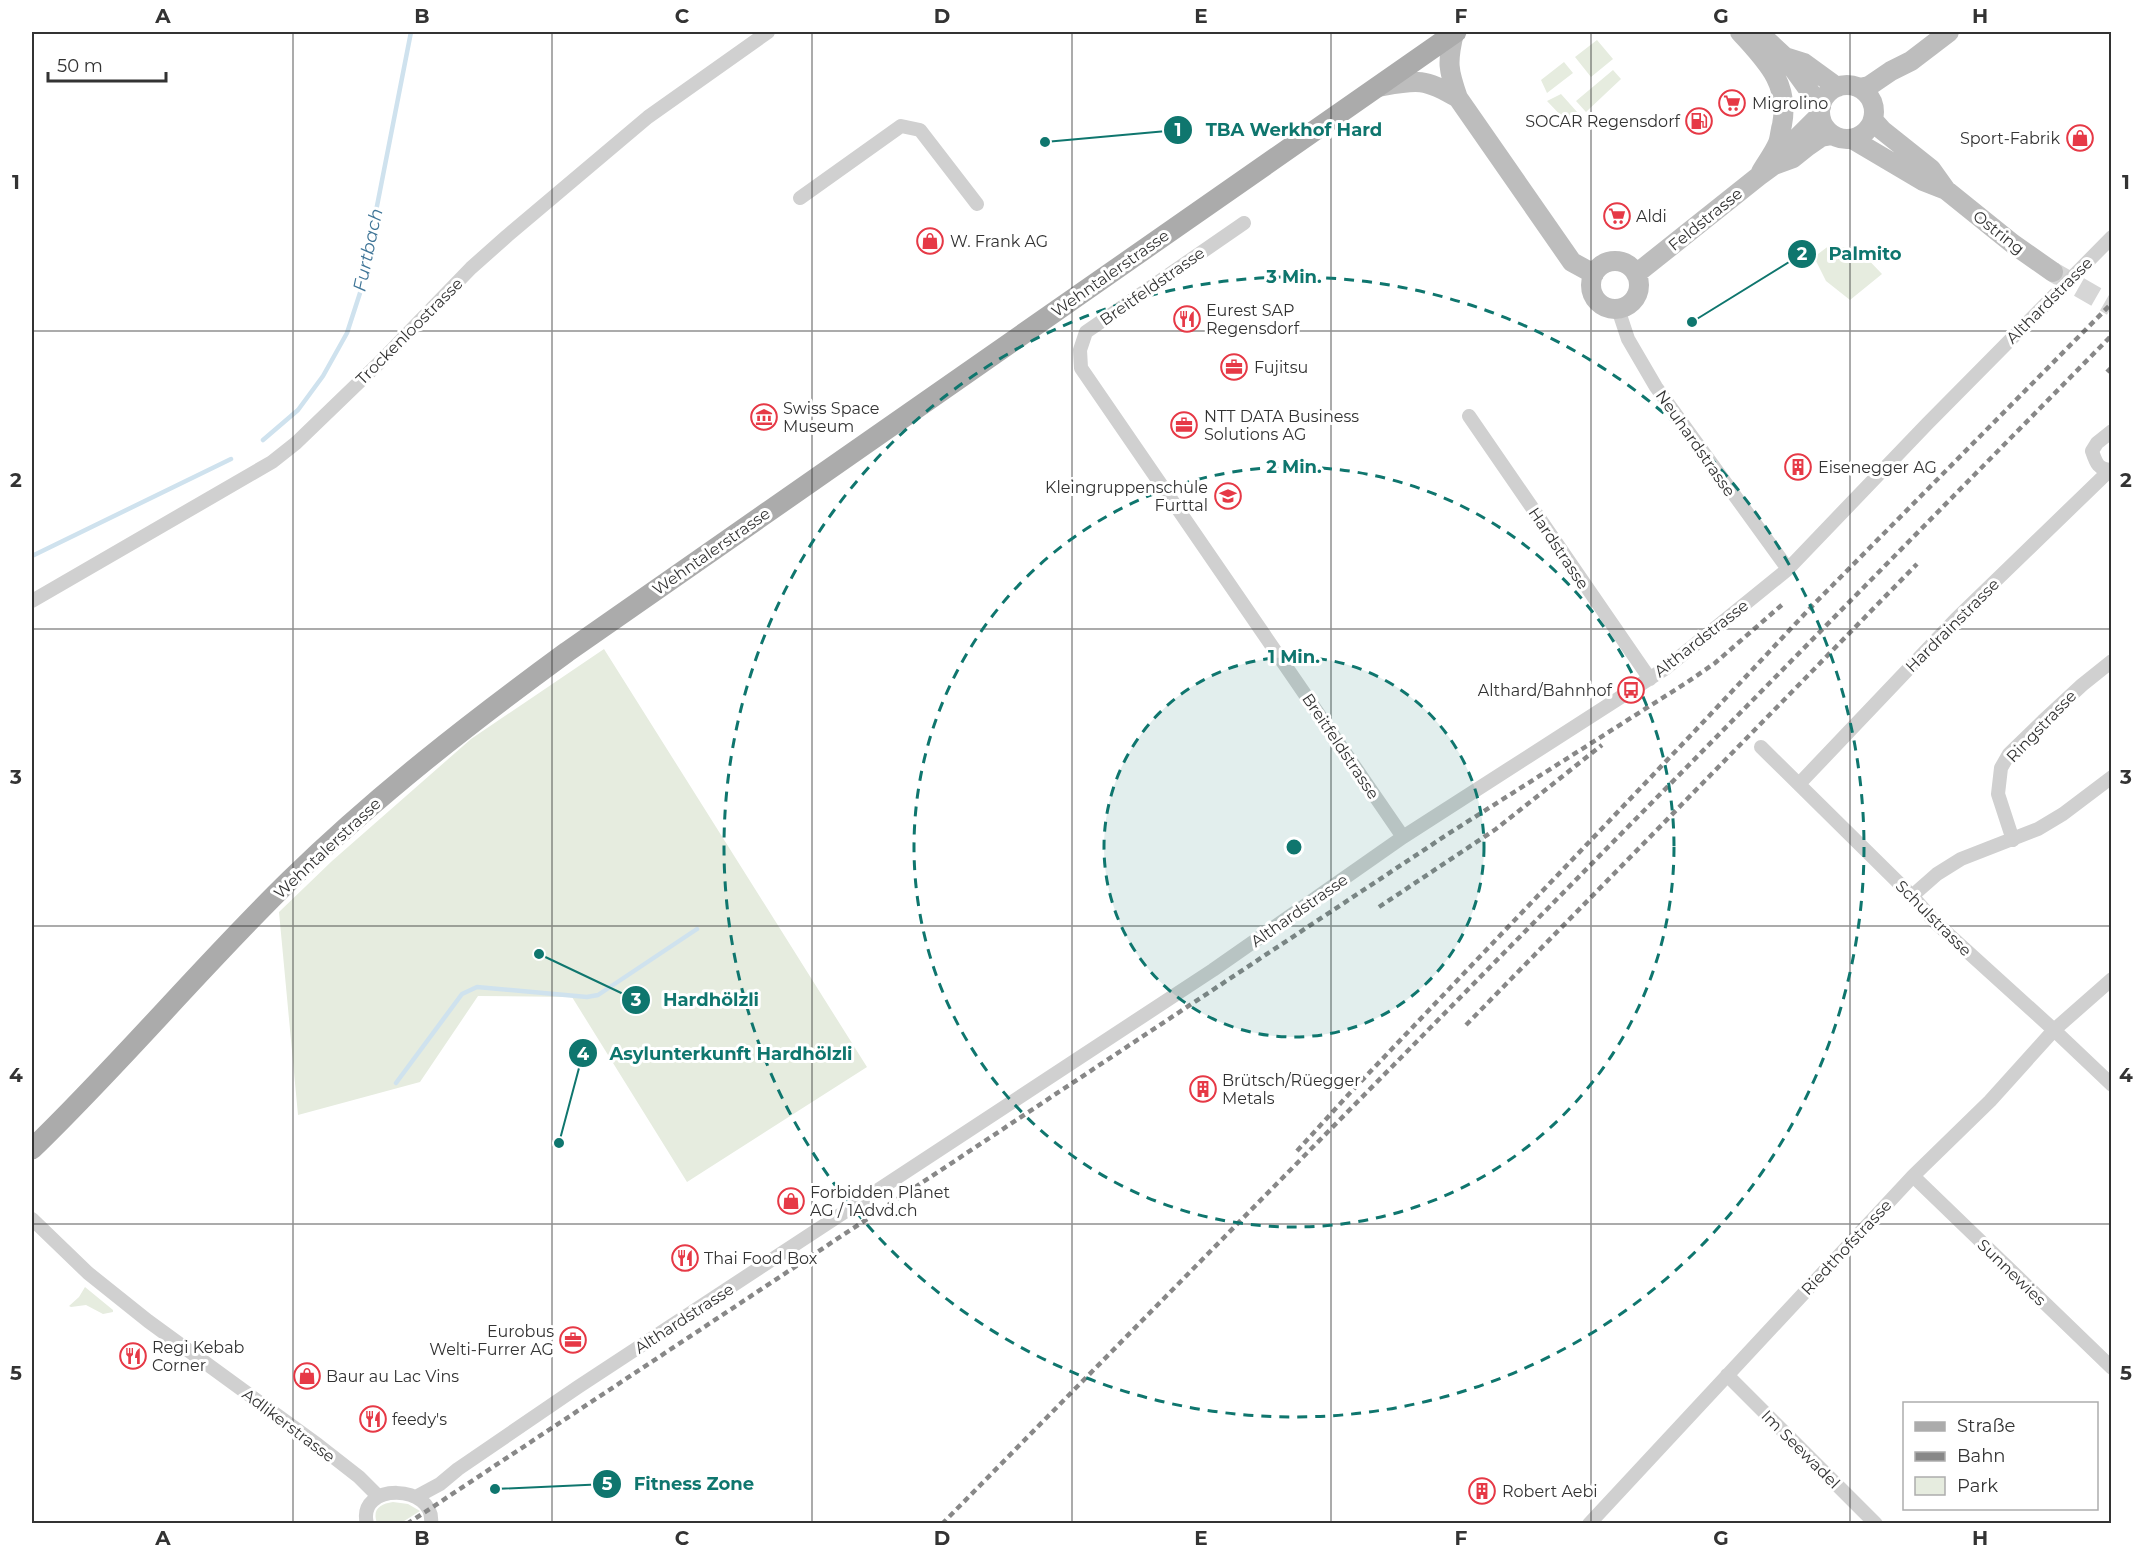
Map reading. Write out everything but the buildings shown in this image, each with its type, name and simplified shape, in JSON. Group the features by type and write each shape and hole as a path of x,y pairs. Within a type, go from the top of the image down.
{"main road":[{"path":"1455,32 1448,57 1449,71 1458,98 1572,262 1594,274"},
{"name":"Wehntalerstrasse","path":"32,1149 220,950 291,879 366,810 465,727 567,652 1455,32"},
{"path":"1740,32 1770,66 1777,78 1783,97 1783,117 1778,143 1766,170"},
{"path":"1758,32 1785,57 1820,111 1826,130 1839,138 1852,139 1865,132 1874,114 1911,61"},
{"path":"1820,111 1829,92 1837,87 1869,86 1911,61 1949,32"},
{"path":"1785,57 1804,63 1837,87"},
{"path":"1377,87 1409,81 1425,82 1458,98"},
{"path":"1860,88 1871,100 1874,114"},
{"name":"Feldstrasse","path":"1636,274 1766,170 1820,111"},
{"name":"Ostring","path":"1874,114 1887,135 1931,169 1946,190 2013,244 2053,272"},
{"name":"Feldstrasse","path":"1766,170 1793,158 1821,138 1832,135"},
{"name":"Ostring","path":"1852,139 1923,181 1946,190"},
{"path":"1612,261 1626,264 1636,274 1639,282 1636,296 1625,307 1618,309 1603,306 1593,295 1591,281 1604,263 1612,261"}],"street":[{"name":"Trockenloostrasse","path":"32,602 272,462 296,443 380,362 471,268 507,236 648,117 768,32"},
{"path":"800,198 901,126 920,130 976,204"},
{"name":"Breitfeldstrasse","path":"1244,223 1086,332 1080,350 1081,369 1403,837"},
{"name":"Althardstrasse","path":"416,1497 440,1484 458,1469 578,1387 1213,970 1403,837 1650,679 1683,655 1788,569 1927,423 2112,237"},
{"name":"Neuhardstrasse","path":"1618,309 1628,339 1656,387 1788,569"},
{"name":"Hardstrasse","path":"1469,416 1650,679"},
{"name":"Hardrainstrasse","path":"2111,472 2103,470 2096,464 2092,451 2097,443 2112,431"},
{"name":"Hardrainstrasse","path":"1799,784 1956,619 2111,472"},
{"name":"Ringstrasse","path":"2013,840 1998,794 2001,768 2009,754 2043,721 2082,685 2112,662"},
{"name":"Schulstrasse","path":"1761,747 1912,896 1936,923 2112,1085"},
{"path":"1912,896 1937,874 1961,859 2038,830 2112,777"},
{"name":"Riedthofstrasse","path":"1589,1524 1913,1176 1990,1101 2054,1030 2112,979"},
{"name":"Sunnewies","path":"1913,1176 2112,1368"},
{"name":"Adlikerstrasse","path":"32,1219 88,1273 148,1321 318,1444 359,1477 378,1496"},
{"name":"Im Seewadel","path":"1727,1375 1876,1524"},
{"path":"367,1524 367,1508 372,1500 378,1496 400,1493 416,1497 430,1508 431,1524"}],"green space":[{"path":"1597,40 1613,59 1591,77 1575,57"},
{"path":"1564,62 1573,73 1547,93 1541,80"},
{"path":"1613,70 1621,79 1586,112 1576,101"},
{"path":"1561,94 1578,113 1567,122 1547,101"},
{"path":"1830,245 1859,250 1882,274 1850,300 1826,281 1814,257"},
{"path":"604,649 867,1067 687,1182 572,997 478,996 420,1082 298,1115 279,912 332,861 471,739"},
{"path":"85,1287 113,1312 103,1314 86,1305 69,1306 79,1297"},
{"path":"393,1502 408,1504 420,1511 401,1523 377,1523 378,1508"}],"waterway":[{"name":"Furtbach","path":"263,440 298,410 323,376 347,333 360,293 411,32"},
{"name":"Furtbach","path":"32,556 231,459"},
{"path":"396,1083 462,994 477,987 587,997 598,995 697,929"}],"tunnel":[{"path":"2053,272 2112,306"}],"railway":[{"path":"1297,1151 1814,604 2112,303"},
{"path":"942,1524 2112,335"},
{"path":"2107,372 2112,367"},
{"path":"1466,1025 1917,564"},
{"path":"407,1524 1448,834 1686,683 1715,663 1784,603"},
{"path":"1379,907 1496,829 1602,745"}],"place":[{"name":"Migrolino","path":"1732,103"},
{"name":"SOCAR Regensdorf","path":"1699,121"},
{"name":"Sport-Fabrik","path":"2080,138"},
{"name":"TBA Werkhof Hard","path":"1045,142"},
{"name":"Aldi","path":"1617,216"},
{"name":"W. Frank AG","path":"930,241"},
{"name":"Eurest SAP Regensdorf","path":"1187,319"},
{"name":"Palmito","path":"1692,322"},
{"name":"Fujitsu","path":"1234,367"},
{"name":"Swiss Space Museum","path":"764,417"},
{"name":"NTT DATA Business Solutions AG","path":"1184,425"},
{"name":"Eisenegger AG","path":"1798,467"},
{"name":"Kleingruppenschule Furttal","path":"1228,496"},
{"name":"Althard/Bahnhof","path":"1631,690"},
{"name":"Hardhölzli","path":"539,954"},
{"name":"Brütsch/Rüegger Metals","path":"1203,1089"},
{"name":"Asylunterkunft Hardhölzli","path":"559,1143"},
{"name":"Forbidden Planet AG / 1Advd.ch","path":"791,1201"},
{"name":"Thai Food Box","path":"685,1258"},
{"name":"Eurobus Welti-Furrer AG","path":"573,1340"},
{"name":"Regi Kebab Corner","path":"133,1356"},
{"name":"Baur au Lac Vins","path":"307,1376"},
{"name":"feedy's","path":"373,1419"},
{"name":"Fitness Zone","path":"495,1489"},
{"name":"Robert Aebi","path":"1482,1491"}]}
